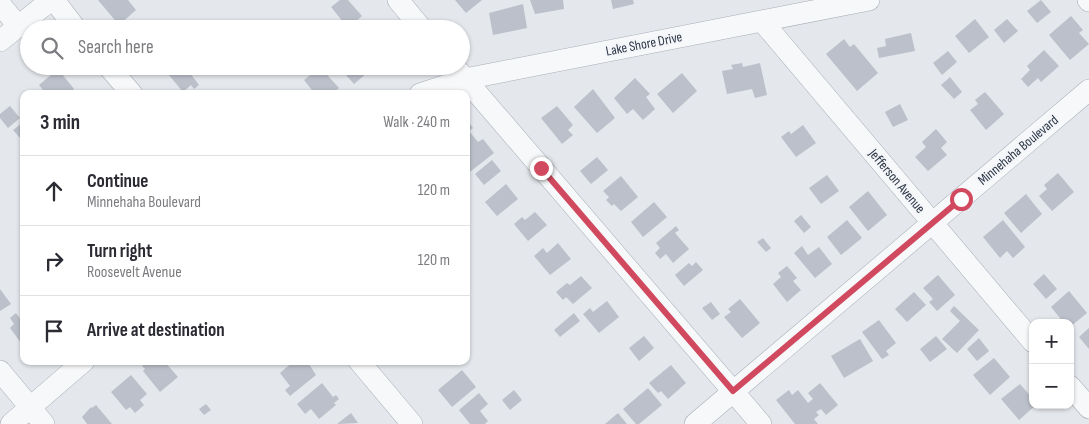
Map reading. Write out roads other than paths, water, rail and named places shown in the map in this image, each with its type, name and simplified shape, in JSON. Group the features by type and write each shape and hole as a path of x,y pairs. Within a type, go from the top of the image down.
{"street":[{"path":"26,20 52,0 69,20"},
{"path":"398,0 415,20"},
{"name":"Lake Shore Drive","path":"470,71 762,21 869,0"},
{"path":"0,4 18,26 0,41"},
{"name":"Jefferson Avenue","path":"762,21 1029,337"},
{"path":"116,75 129,90"},
{"name":"Lake Shore Drive","path":"427,90 455,75"},
{"path":"461,75 760,424"},
{"name":"Minnehaha Boulevard","path":"695,424 1089,90"},
{"path":"11,424 79,365"},
{"path":"362,365 412,424"},
{"path":"0,371 44,424"},
{"path":"1074,391 1089,408"}]}
